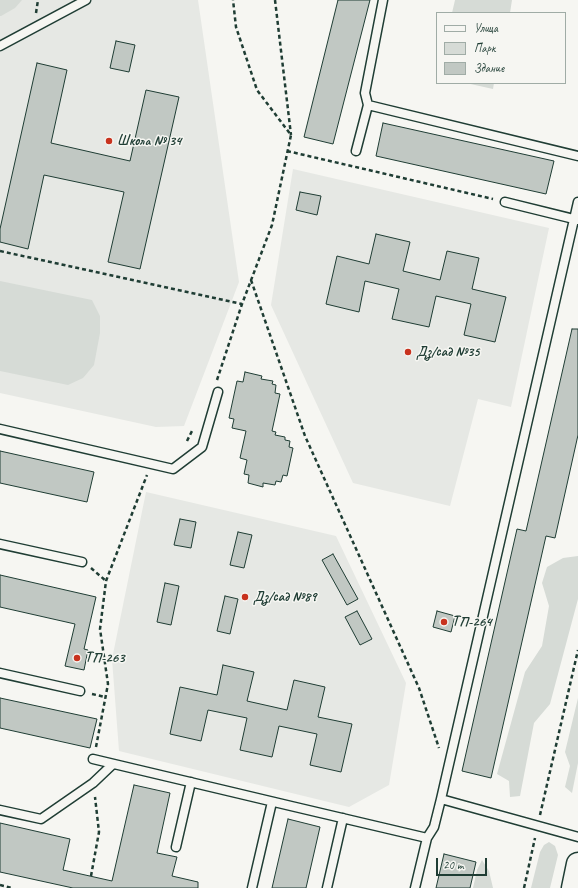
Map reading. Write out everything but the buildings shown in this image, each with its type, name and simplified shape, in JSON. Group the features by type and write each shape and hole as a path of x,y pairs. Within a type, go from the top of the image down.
{"main road":[{"path":"573,888 578,864"}],"lane":[{"path":"0,46 86,0"},
{"path":"356,151 368,105 364,93 383,0"},
{"path":"368,105 578,156"},
{"path":"505,202 576,219"},
{"path":"415,888 427,838 434,827 448,772 576,219 578,202"},
{"path":"0,428 173,469 202,447 217,389"},
{"path":"0,544 82,562"},
{"path":"0,673 80,691"},
{"path":"93,759 427,838"},
{"path":"0,810 41,819 93,783 113,764"},
{"path":"176,847 191,782"},
{"path":"441,799 578,838"},
{"path":"252,888 272,802"},
{"path":"327,888 343,818"}],"path":[{"path":"233,0 236,27 257,90 291,135"},
{"path":"217,389 242,304 272,225 291,135 275,0"},
{"path":"287,151 505,202"},
{"path":"0,251 242,304"},
{"path":"251,280 306,436 419,688 448,772"},
{"path":"187,441 194,427"},
{"path":"93,759 108,684 100,629 106,581 147,475 168,479 173,469"},
{"path":"82,562 106,581"},
{"path":"524,888 578,650"},
{"path":"91,876 99,832 93,783"},
{"path":"0,885 12,888"}],"shaded area":[{"name":"Школа № 34","path":"0,0 198,0 239,282 184,426 156,427 0,393"},
{"name":"Дз/сад №35","path":"293,169 549,228 511,407 478,399 450,506 353,483 271,305"},
{"name":"Дз/сад №89","path":"146,492 336,536 406,683 389,785 349,807 119,751 112,659"}],"green space":[{"path":"0,0 22,0 15,8 0,16"},
{"path":"455,0 512,0 510,12 452,12"},
{"path":"470,84 494,84 493,89"},
{"path":"0,281 92,300 100,316 100,333 94,365 83,378 68,385 0,371"},
{"path":"578,556 578,599 550,704 534,723 520,796 510,797 509,781 497,774 525,672 542,646 549,606 542,583 547,567 563,558"},
{"path":"578,698 578,763 572,793 565,787 570,766 565,752"},
{"path":"549,842 555,846 558,855 550,888 531,888 540,852 544,845"},
{"path":"482,860 489,871 493,888 473,888 477,870"}],"place":[{"name":"Школа № 34","path":"109,141"},
{"name":"Дз/сад №35","path":"408,352"},
{"name":"Дз/сад №89","path":"245,597"},
{"name":"ТП-264","path":"444,622"},
{"name":"ТП-263","path":"77,658"}]}
